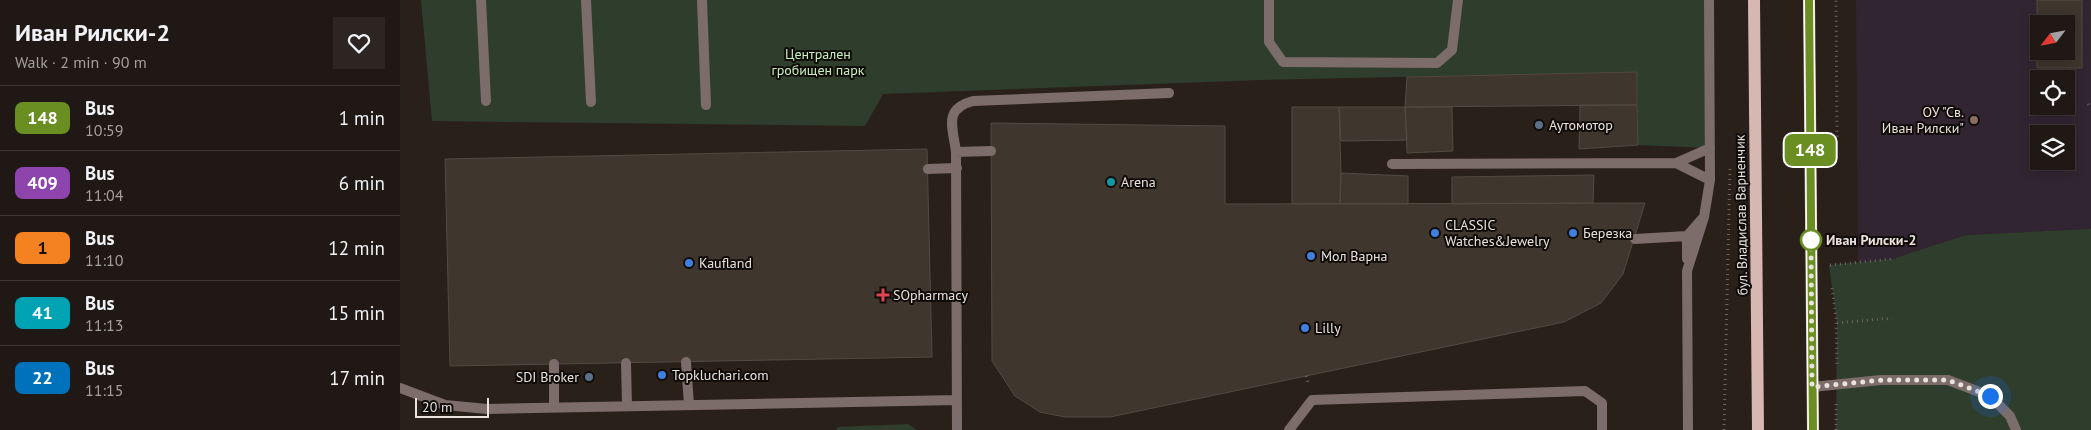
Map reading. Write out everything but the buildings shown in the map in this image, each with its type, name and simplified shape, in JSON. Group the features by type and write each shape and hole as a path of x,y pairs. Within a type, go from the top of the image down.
{"main road":[{"name":"бул. Владислав Варненчик","path":"1754,0 1758,430"},
{"path":"1809,0 1813,430"}],"lane":[{"path":"481,0 486,101"},
{"path":"586,0 591,102"},
{"path":"702,0 706,105"},
{"path":"1269,0 1269,42 1283,62 1437,63 1452,50 1458,0"},
{"path":"1687,271 1704,217 1710,180 1709,0"},
{"path":"956,430 956,152 952,119 954,111 960,104 973,101 1169,93"},
{"path":"1392,164 1676,163 1710,148"},
{"path":"956,152 991,151"},
{"path":"1676,163 1710,180"},
{"path":"928,169 956,168"},
{"path":"1688,430 1688,236 1704,217"},
{"path":"1635,239 1688,236"},
{"path":"686,362 688,406"},
{"path":"626,363 627,406"},
{"path":"554,364 554,407"},
{"path":"1812,387 1882,380 1948,380 1990,396 2010,416 2016,430"},
{"path":"400,388 445,405 487,409 957,400"},
{"path":"1289,430 1312,400 1585,391 1602,403 1602,430"}],"path":[{"path":"1830,164 1837,140 1836,0"},
{"path":"2088,104 2091,108"},
{"path":"1724,430 1730,163"},
{"path":"1828,258 1830,274"},
{"path":"1829,265 1892,259"},
{"path":"1832,282 1837,322 1836,430"},
{"path":"1837,322 1892,318"}],"shaded area":[{"name":"ОУ \"Св. Иван Рилски\"","path":"1856,0 2091,0 2091,230 1966,235 1892,259 1858,262"}],"green space":[{"name":"Централен гробищен парк","path":"421,0 1709,0 1710,148 1638,145 1637,72 1261,80 883,94 865,126 432,121"},
{"path":"2091,229 2091,430 1836,430 1837,323 1829,265 1892,259 1966,235"},
{"path":"908,424 917,430 837,430 837,427"}],"bus line":[{"name":"148","path":"1809,0 1813,430"}],"place":[{"name":"ОУ \"Св. Иван Рилски\"","path":"1974,120"},
{"name":"Аутомотор","path":"1539,125"},
{"name":"Arena","path":"1111,182"},
{"name":"CLASSIC Watches&Jewelry","path":"1435,233"},
{"name":"Березка","path":"1573,233"},
{"name":"Иван Рилски-2","path":"1811,240"},
{"name":"Мол Варна","path":"1311,256"},
{"name":"Kaufland","path":"689,263"},
{"name":"SOpharmacy","path":"883,295"},
{"name":"Lilly","path":"1305,328"},
{"name":"Topkluchari.com","path":"662,375"},
{"name":"SDI Broker","path":"589,377"}],"route":[{"path":"1811,240 1812,387 1882,380 1948,380 1990,396"}]}
